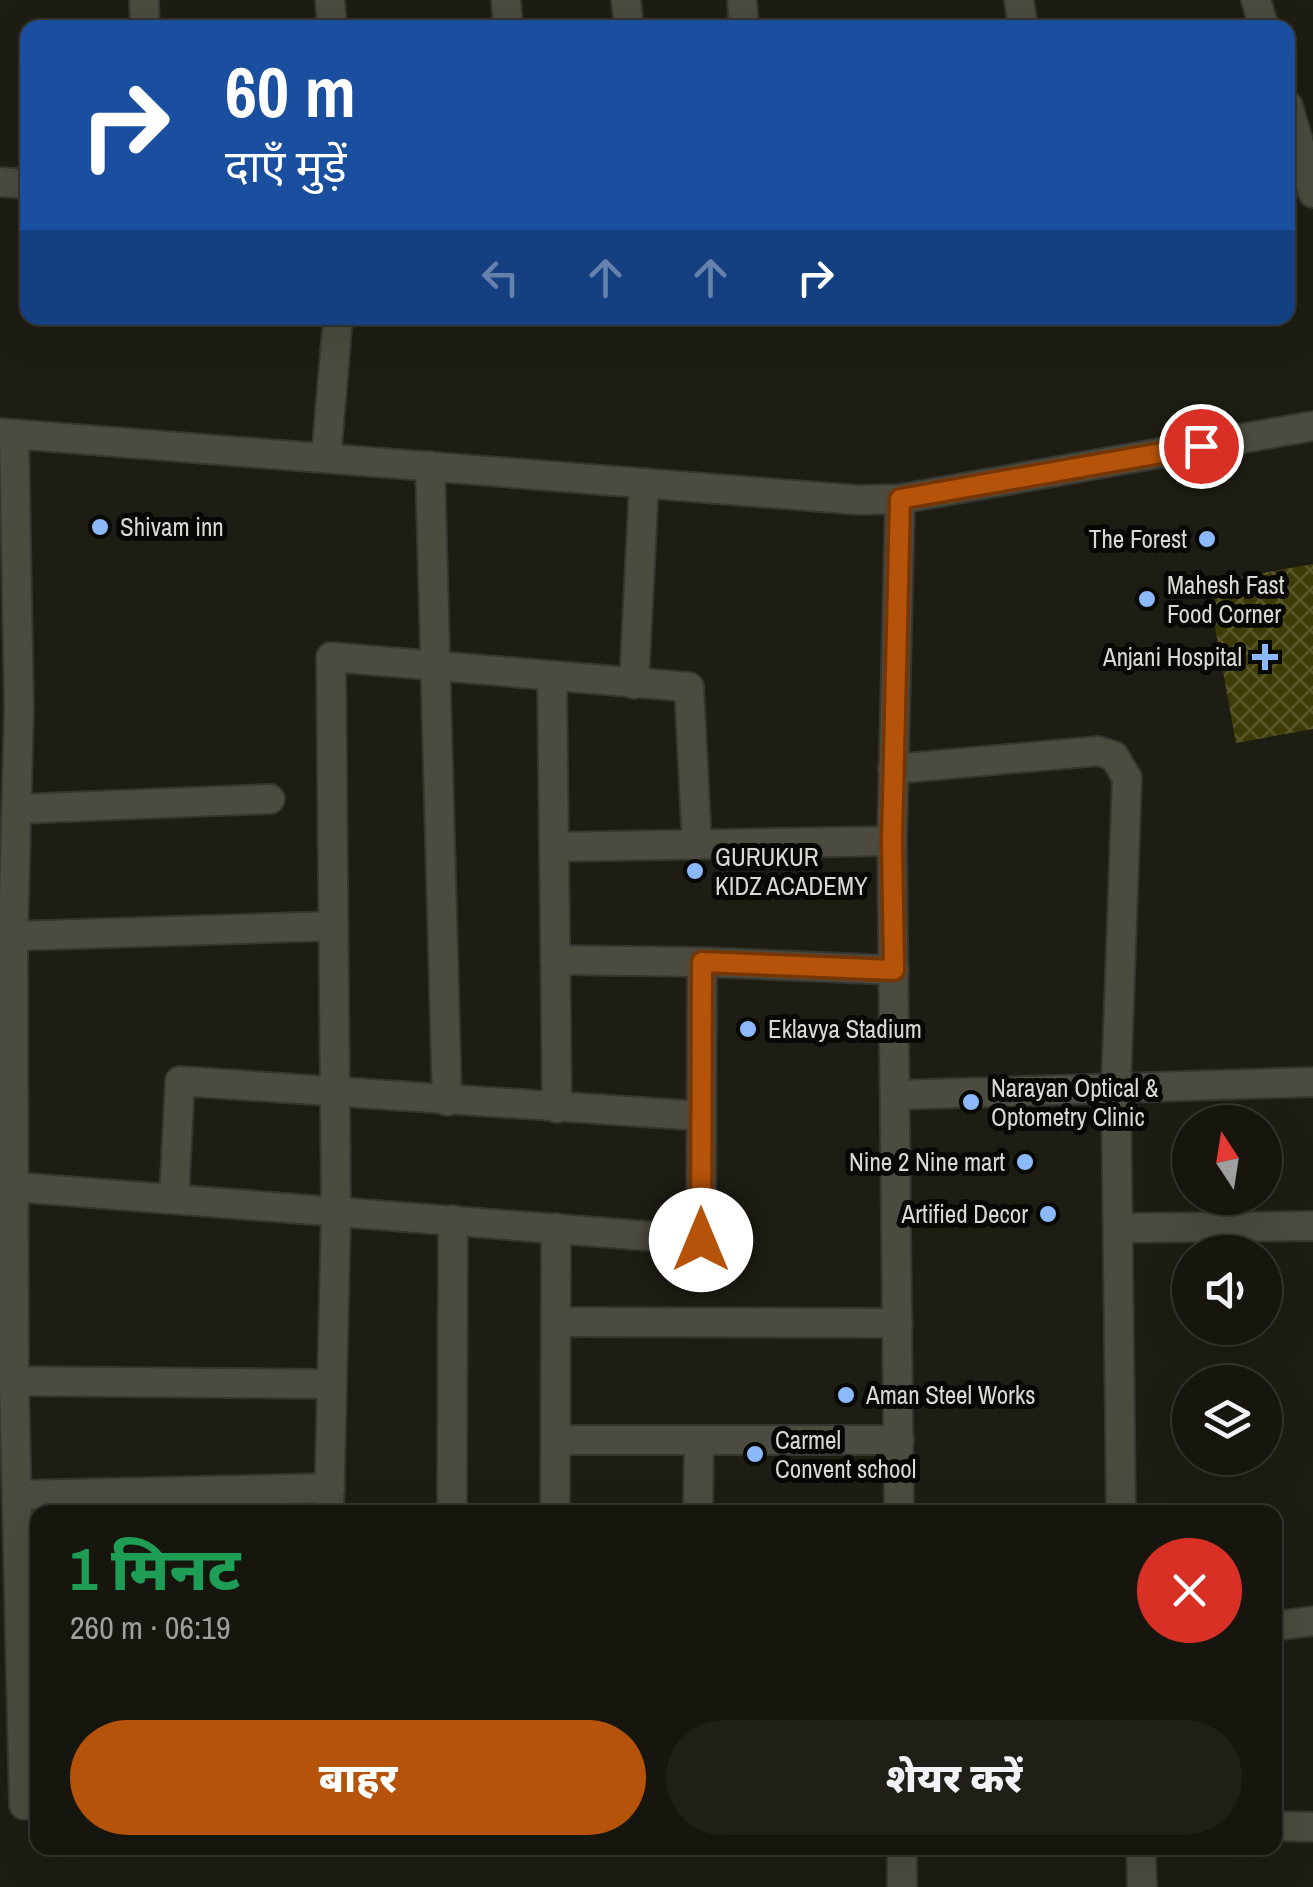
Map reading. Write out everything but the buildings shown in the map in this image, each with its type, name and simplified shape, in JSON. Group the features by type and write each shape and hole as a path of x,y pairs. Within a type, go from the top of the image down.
{"street":[{"path":"1295,130 1313,193"},
{"path":"326,458 337,325"},
{"path":"20,1805 9,1555 19,1495 7,1381 14,1187 7,1131 6,1032 16,809 10,707 7,433 859,500 900,499 1313,426"},
{"path":"430,466 446,1101"},
{"path":"634,684 644,483"},
{"path":"900,499 892,841 900,1505"},
{"path":"19,1495 180,1503 330,1500 336,1212 331,657 552,679 689,687 697,844"},
{"path":"552,679 557,1108"},
{"path":"893,768 1098,751 1122,764 1127,778 1116,1088 1121,1505"},
{"path":"16,809 270,799"},
{"path":"554,847 892,841"},
{"path":"12,936 334,926"},
{"path":"555,960 894,970"},
{"path":"14,1187 701,1240 702,962"},
{"path":"174,1199 180,1080 701,1116"},
{"path":"895,1095 1313,1082"},
{"path":"452,1505 453,1220"},
{"path":"1118,1228 1313,1226"},
{"path":"555,1505 556,1228"},
{"path":"556,1322 898,1322"},
{"path":"7,1381 332,1384"},
{"path":"556,1440 899,1440"},
{"path":"698,1505 700,1441"},
{"path":"1282,1625 1313,1621"},
{"path":"1282,1826 1313,1827"},
{"path":"902,1855 902,1887"},
{"path":"1141,1855 1142,1887"}],"place":[{"name":"Shivam inn","path":"100,527"},
{"name":"The Forest","path":"1207,539"},
{"name":"Mahesh Fast Food Corner","path":"1147,599"},
{"name":"Anjani Hospital","path":"1265,657"},
{"name":"GURUKUR KIDZ ACADEMY","path":"695,871"},
{"name":"Eklavya Stadium","path":"748,1029"},
{"name":"Narayan Optical & Optometry Clinic","path":"971,1102"},
{"name":"Nine 2 Nine mart","path":"1025,1162"},
{"name":"Artified Decor","path":"1048,1214"},
{"name":"Aman Steel Works","path":"846,1395"},
{"name":"Carmel Convent school","path":"755,1454"}],"route":[{"path":"701,1240 702,962 894,970 892,841 900,499 1201,446"}]}
